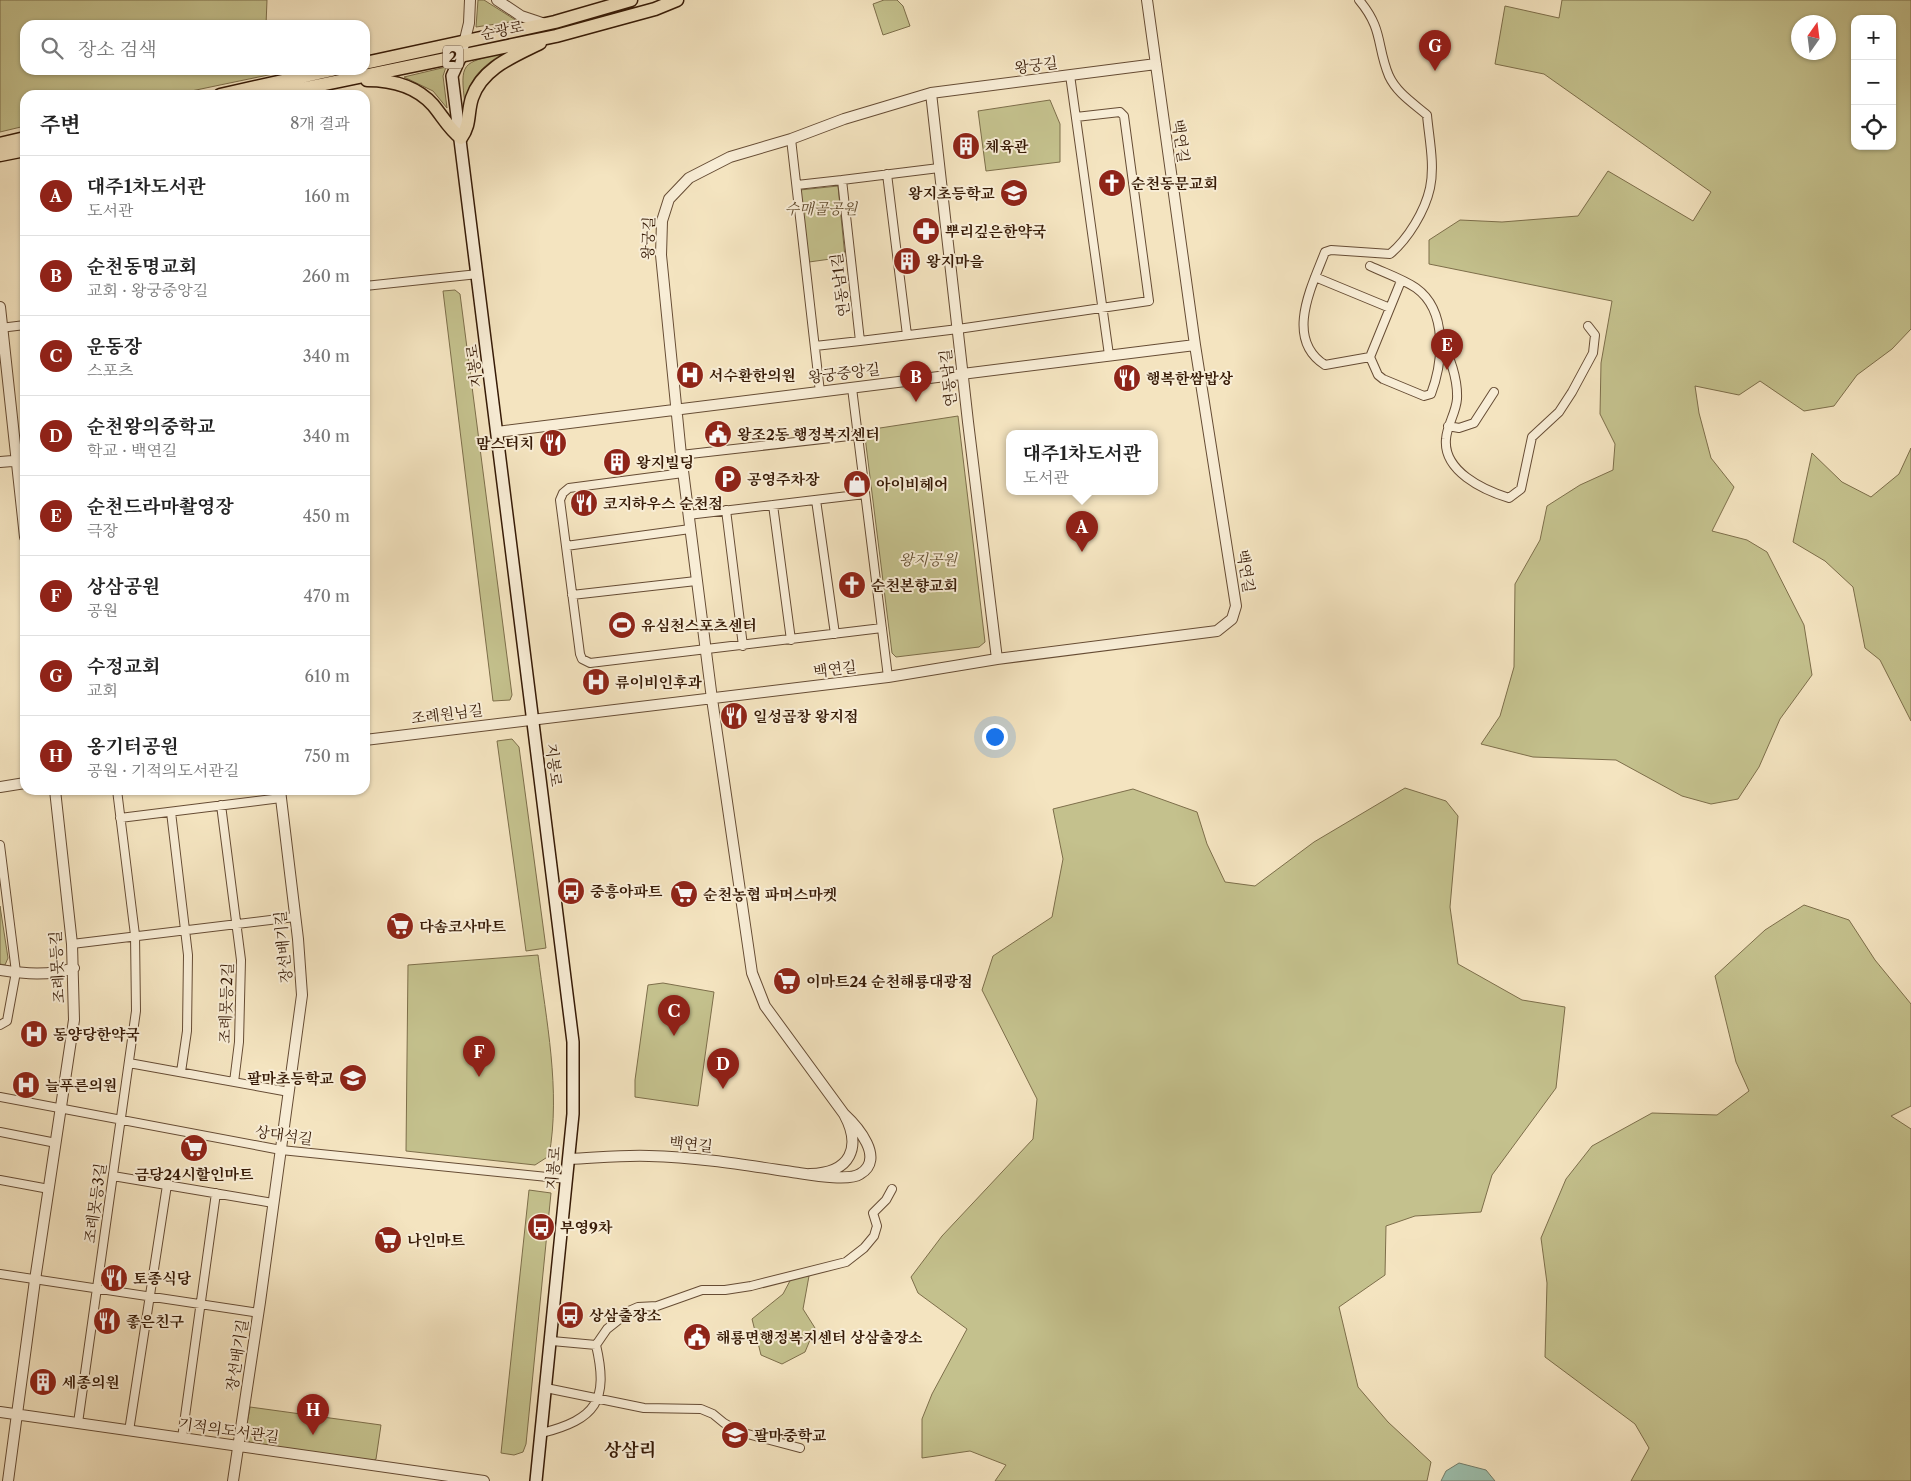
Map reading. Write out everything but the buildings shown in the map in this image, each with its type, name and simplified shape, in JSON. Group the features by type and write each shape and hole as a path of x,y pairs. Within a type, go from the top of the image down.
{"main road":[{"name":"순광로","path":"370,62 545,24 632,0"},
{"name":"순광로","path":"370,74 556,36 646,12 677,0"},
{"path":"350,78 401,83 432,104 451,130 460,138 468,128 472,98 487,73 502,62 556,36"},
{"name":"지봉로","path":"461,56 452,76 571,1019 573,1114 552,1341 536,1481"},
{"path":"242,90 310,75"},
{"name":"순광로","path":"295,90 365,75"},
{"path":"0,144 20,139"},
{"path":"0,155 20,151"}],"street":[{"path":"461,56 466,40 470,0"},
{"path":"497,0 521,16 545,24"},
{"name":"백연길","path":"533,718 712,699 888,677 998,659 1218,631 1232,619 1236,606 1195,344 1147,0"},
{"path":"1359,0 1375,22 1390,77 1399,91 1427,114 1431,173 1430,189 1404,243 1390,254 1331,250 1325,252 1306,299 1303,323 1308,344 1317,360 1325,365 1370,357"},
{"name":"왕궁길","path":"712,699 680,455 661,256 662,220 668,199 684,181 730,156 792,139 844,119 931,92 1156,64"},
{"path":"1070,75 1109,355"},
{"name":"연동남길","path":"931,92 998,659"},
{"path":"815,346 958,329 1149,301 1124,116 1120,112 1076,118"},
{"path":"792,139 820,392"},
{"path":"797,186 939,168"},
{"path":"887,174 907,335"},
{"name":"연동남1길","path":"842,180 860,341"},
{"path":"1370,266 1416,288 1424,295 1439,326 1440,353 1436,380 1431,394 1424,396 1383,379 1378,375 1370,357 1401,281"},
{"path":"370,285 478,274"},
{"path":"1315,276 1390,308"},
{"path":"0,307 1,328 20,453"},
{"path":"1,328 20,326"},
{"path":"1440,340 1446,350 1457,394 1446,440 1449,458 1460,472 1480,486 1509,498 1521,489 1532,437 1559,412 1593,353 1595,335 1588,326"},
{"name":"왕궁중앙길","path":"498,432 1195,344"},
{"path":"852,388 888,677"},
{"path":"1448,426 1459,428 1474,423 1494,392"},
{"path":"680,455 858,435"},
{"path":"0,462 20,460"},
{"path":"683,473 565,490 560,500 572,594 580,654 587,662 743,646 882,628"},
{"path":"688,515 865,494"},
{"path":"816,500 835,634"},
{"path":"773,505 791,640"},
{"path":"726,510 743,646"},
{"path":"566,546 690,529"},
{"path":"572,594 696,581"},
{"name":"백연길","path":"569,1160 646,1156 673,1157 810,1174 852,1177 865,1170 869,1160 868,1145 857,1127 844,1114 776,1024 758,991 749,957 741,886 712,699"},
{"name":"조례원님길","path":"370,739 533,718"},
{"path":"0,786 20,784"},
{"name":"조례못등길","path":"8,1481 34,1280 74,1020 74,968 56,795"},
{"path":"118,795 134,937 136,1011 121,1120"},
{"name":"장선배기길","path":"120,818 221,805 276,795"},
{"name":"장선배기길","path":"234,1481 302,995 281,795"},
{"name":"조례못등2길","path":"221,805 238,924 242,1004 234,1082"},
{"path":"171,812 186,930 190,989 187,1031 181,1072"},
{"path":"0,845 16,972 7,1021 0,1025"},
{"path":"72,944 295,917"},
{"path":"0,970 60,973 74,968"},
{"path":"129,1063 288,1092"},
{"name":"상대석길","path":"0,1097 281,1150 567,1179"},
{"name":"백연길","path":"810,1174 834,1169 848,1157 854,1138 844,1114"},
{"name":"조례못등3길","path":"78,1423 121,1120"},
{"path":"0,1132 56,1142"},
{"path":"113,1176 273,1203"},
{"path":"0,1180 49,1189"},
{"path":"129,1430 167,1185"},
{"path":"542,1433 570,1426 589,1412 598,1400 602,1367 596,1345 607,1328 631,1310 638,1307 657,1306 702,1290 725,1290 751,1286 846,1262 864,1248 874,1236 877,1226 873,1213 892,1189"},
{"path":"182,1438 216,1193"},
{"path":"0,1274 259,1313"},
{"path":"552,1341 596,1345"},
{"path":"546,1388 644,1408 701,1409 713,1414 724,1424 740,1432 800,1448"},
{"name":"기적의도서관길","path":"0,1412 484,1481"}],"green space":[{"path":"0,0 267,0 266,20 20,20 20,75 268,75 196,90 20,90 20,127 0,132"},
{"path":"478,0 484,0 517,21 476,27"},
{"path":"884,0 897,0 903,6 910,26 883,35 873,4"},
{"path":"1562,0 1911,0 1911,329 1892,349 1857,375 1834,406 1804,411 1760,381 1739,395 1695,386 1699,413 1711,458 1734,487 1712,531 1747,540 1767,552 1804,625 1812,675 1780,719 1759,767 1738,799 1711,804 1682,796 1616,760 1533,757 1481,744 1500,716 1514,667 1515,584 1540,540 1547,506 1580,485 1613,470 1615,444 1600,414 1601,363 1612,301 1429,264 1429,240 1460,220 1502,222 1578,216 1608,171 1693,221 1711,192 1544,74 1495,64 1505,6 1559,18"},
{"path":"504,53 477,74 469,88 465,105 463,80 466,67 479,59"},
{"path":"446,67 443,76 447,108 433,91 404,77"},
{"path":"1050,100 1060,124 1060,162 986,171 978,111"},
{"name":"수매골공원","path":"838,186 845,257 809,262 800,190"},
{"path":"455,290 460,294 512,695 510,700 493,701 443,291"},
{"name":"왕지공원","path":"958,416 985,642 979,647 896,657 892,653 865,437 867,430"},
{"path":"1911,448 1911,721 1880,660 1865,648 1853,587 1825,561 1793,542 1812,453 1842,482 1871,497 1899,474"},
{"path":"512,739 519,747 546,948 526,951 497,741"},
{"path":"1405,788 1446,801 1458,816 1450,907 1458,964 1522,1000 1565,1007 1556,1088 1492,1175 1481,1212 1415,1216 1386,1226 1385,1275 1339,1307 1358,1387 1388,1422 1431,1462 1427,1481 995,1481 1006,1465 970,1451 922,1458 922,1419 932,1394 967,1329 918,1293 911,1277 942,1236 1033,1139 1037,1099 982,990 993,956 1052,917 1063,859 1053,809 1133,789 1197,812 1207,844 1225,882 1255,886 1314,842"},
{"path":"1804,905 1849,920 1875,960 1911,1004 1911,1106 1891,1116 1911,1129 1911,1481 1631,1481 1649,1448 1635,1424 1545,1357 1547,1283 1541,1238 1566,1179 1592,1146 1652,1113 1717,1115 1749,1091 1736,1062 1715,976 1765,930"},
{"path":"0,906 8,958 5,965 0,964"},
{"path":"538,955 553,1081 552,1131 549,1156 535,1165 406,1151 408,965"},
{"path":"663,983 714,992 698,1106 635,1097 635,1080 648,985"},
{"path":"529,1190 551,1193 526,1444 523,1452 514,1455 501,1453"},
{"path":"809,1276 803,1309 815,1328 805,1352 782,1364 761,1355 752,1319 783,1294 792,1277"},
{"path":"250,1407 381,1425 376,1459 373,1461 252,1444 246,1432"}],"shaded area":[{"path":"1459,1463 1486,1470 1495,1481 1441,1481 1446,1471"}],"place":[{"name":"수정교회","path":"1435,71"},
{"name":"체육관","path":"966,146"},
{"name":"순천동문교회","path":"1112,183"},
{"name":"왕지초등학교","path":"1014,193"},
{"name":"뿌리깊은한약국","path":"926,231"},
{"name":"왕지마을","path":"907,261"},
{"name":"순천드라마촬영장","path":"1447,370"},
{"name":"서수환한의원","path":"690,375"},
{"name":"행복한쌈밥상","path":"1127,378"},
{"name":"순천동명교회","path":"916,402"},
{"name":"왕조2동 행정복지센터","path":"718,434"},
{"name":"맘스터치","path":"553,443"},
{"name":"왕지빌딩","path":"617,462"},
{"name":"공영주차장","path":"728,479"},
{"name":"아이비헤어","path":"857,484"},
{"name":"코지하우스 순천점","path":"584,503"},
{"name":"대주1차도서관","path":"1082,552"},
{"name":"순천본향교회","path":"852,585"},
{"name":"유심천스포츠센터","path":"622,625"},
{"name":"류이비인후과","path":"596,682"},
{"name":"일성곱창 왕지점","path":"734,716"},
{"name":"중흥아파트","path":"571,891"},
{"name":"순천농협 파머스마켓","path":"684,894"},
{"name":"다솜코사마트","path":"400,926"},
{"name":"이마트24 순천해룡대광점","path":"787,981"},
{"name":"동양당한약국","path":"34,1034"},
{"name":"운동장","path":"674,1036"},
{"name":"상삼공원","path":"479,1077"},
{"name":"팔마초등학교","path":"353,1078"},
{"name":"늘푸른의원","path":"26,1085"},
{"name":"순천왕의중학교","path":"723,1089"},
{"name":"금당24시할인마트","path":"194,1148"},
{"name":"부영9차","path":"541,1227"},
{"name":"나인마트","path":"388,1240"},
{"name":"토종식당","path":"114,1278"},
{"name":"상삼출장소","path":"570,1315"},
{"name":"좋은친구","path":"107,1321"},
{"name":"해룡면행정복지센터 상삼출장소","path":"697,1337"},
{"name":"세종의원","path":"43,1382"},
{"name":"옹기터공원","path":"313,1435"},
{"name":"팔마중학교","path":"735,1435"}],"district":[{"name":"상삼리","path":"630,1450"}]}
